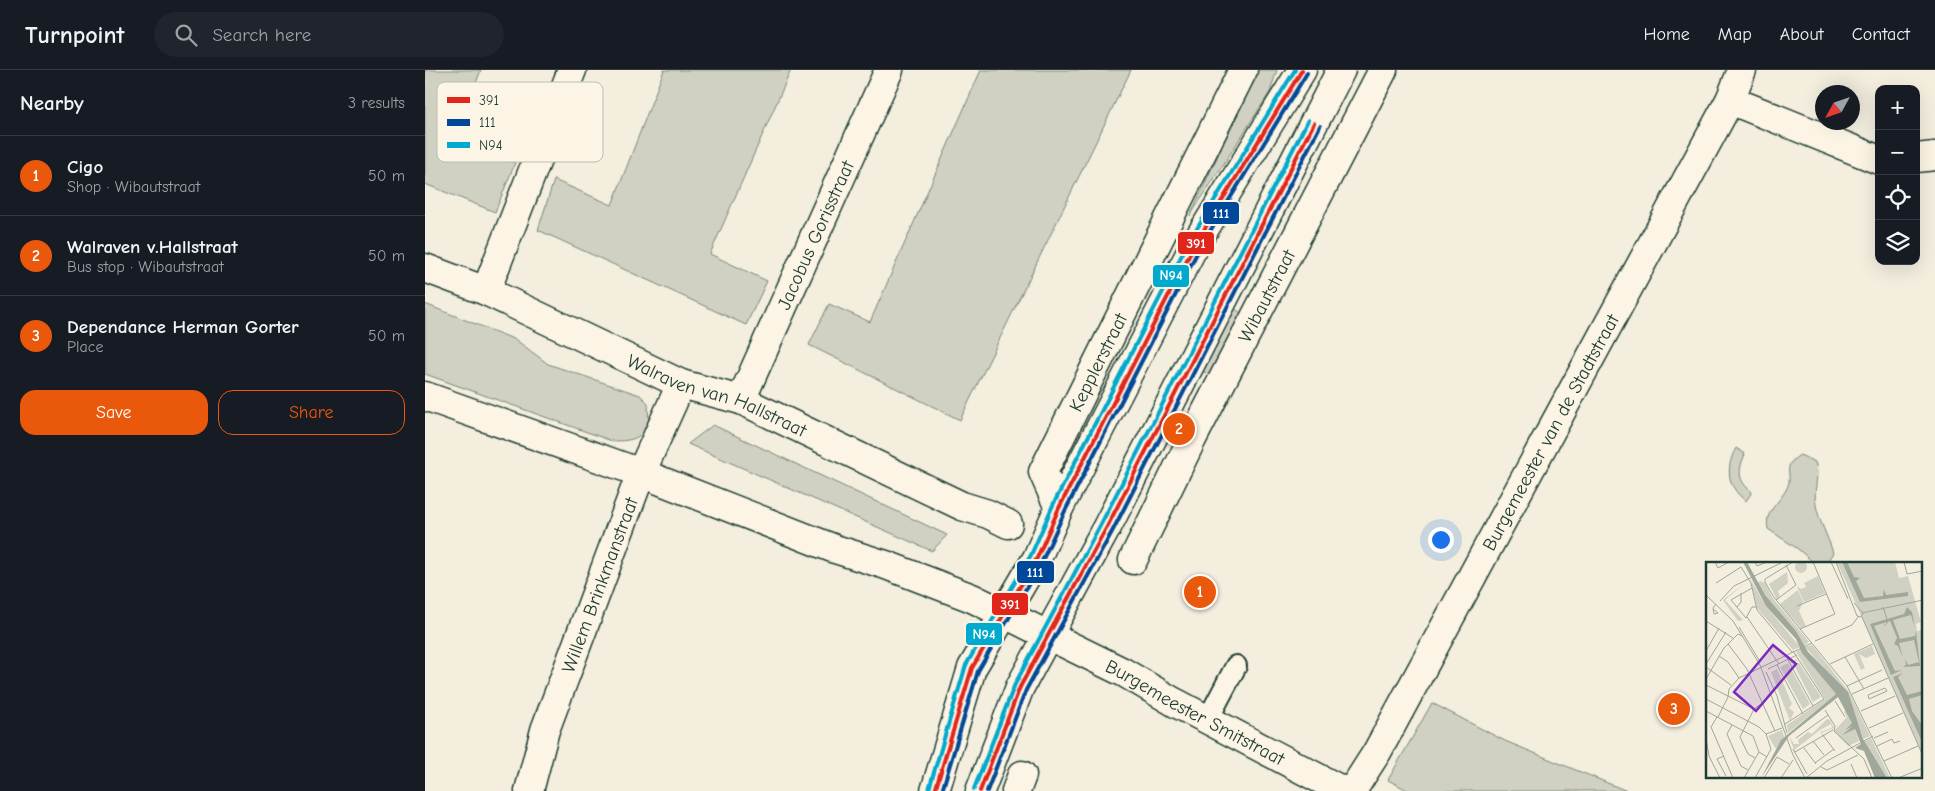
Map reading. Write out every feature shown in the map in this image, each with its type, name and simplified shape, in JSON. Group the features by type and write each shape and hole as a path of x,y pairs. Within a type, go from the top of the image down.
{"street":[{"path":"567,82 572,70"},
{"name":"Jacobus Gorisstraat","path":"741,400 889,70"},
{"name":"Kepplerstraat","path":"1059,508 1043,472 1172,217 1243,70"},
{"path":"935,791 972,668 1037,558 1059,508 1194,246 1302,70"},
{"name":"Wibautstraat","path":"1047,635 1107,527 1341,70"},
{"name":"Wibautstraat","path":"1133,560 1151,521 1383,70"},
{"name":"Burgemeester van de Stadtstraat","path":"1351,791 1377,752 1730,100 1742,70"},
{"path":"1730,100 1875,158"},
{"path":"1920,158 1935,156"},
{"path":"486,291 536,162"},
{"path":"1172,217 1194,246"},
{"name":"Walraven van Hallstraat","path":"425,268 486,291 681,384 741,400 962,506 988,514 1008,524"},
{"name":"Willem Brinkmanstraat","path":"529,791 545,730 641,473 681,384"},
{"path":"425,396 641,473 835,549 935,582 1003,614"},
{"path":"1107,527 1151,521"},
{"name":"Burgemeester Smitstraat","path":"1003,614 1123,672 1343,791"},
{"path":"980,791 1020,687 1047,635"}],"lane":[{"path":"1208,719 1236,666"}],"shaded area":[{"path":"425,70 481,70 476,82 437,82 437,162 515,163 495,212 425,184"},
{"path":"664,70 791,70 710,254 767,281 746,325 538,230 554,180 612,205"},
{"path":"981,70 1131,70 960,420 809,345 829,304 870,322"},
{"path":"1257,70 1277,70 1270,92 1190,216"},
{"path":"425,304 516,340 548,364 640,395 648,403 649,428 641,435 632,439 612,441 425,374"},
{"path":"1231,306 1241,313 1210,375 1202,371"},
{"path":"713,425 947,535 932,551 688,444"},
{"path":"1736,448 1745,454 1740,475 1747,488 1752,492 1746,501 1735,490 1730,477 1730,463"},
{"path":"1800,455 1815,462 1817,477 1816,505 1833,553 1827,562 1813,562 1798,549 1768,529 1768,517 1787,488 1789,483 1789,467 1794,459"},
{"path":"1432,703 1505,741 1627,791 1409,791 1388,780"}],"transit line":[{"name":"N94","path":"929,789 966,665 1031,555 1053,505 1188,243 1295,70"},
{"name":"391","path":"935,791 972,668 1037,558 1059,508 1194,246 1302,70"},
{"name":"111","path":"942,791 978,671 1042,561 1065,511 1199,249 1307,73"},
{"name":"N94","path":"974,789 1015,684 1101,524 1308,120"},
{"name":"391","path":"980,791 1020,687 1107,527 1314,123"},
{"name":"111","path":"987,791 1026,690 1113,530 1320,126"}],"place":[{"name":"Walraven v.Hallstraat","path":"1179,429"},
{"name":"Cigo","path":"1200,592"},
{"name":"Dependance Herman Gorter","path":"1674,709"}]}
